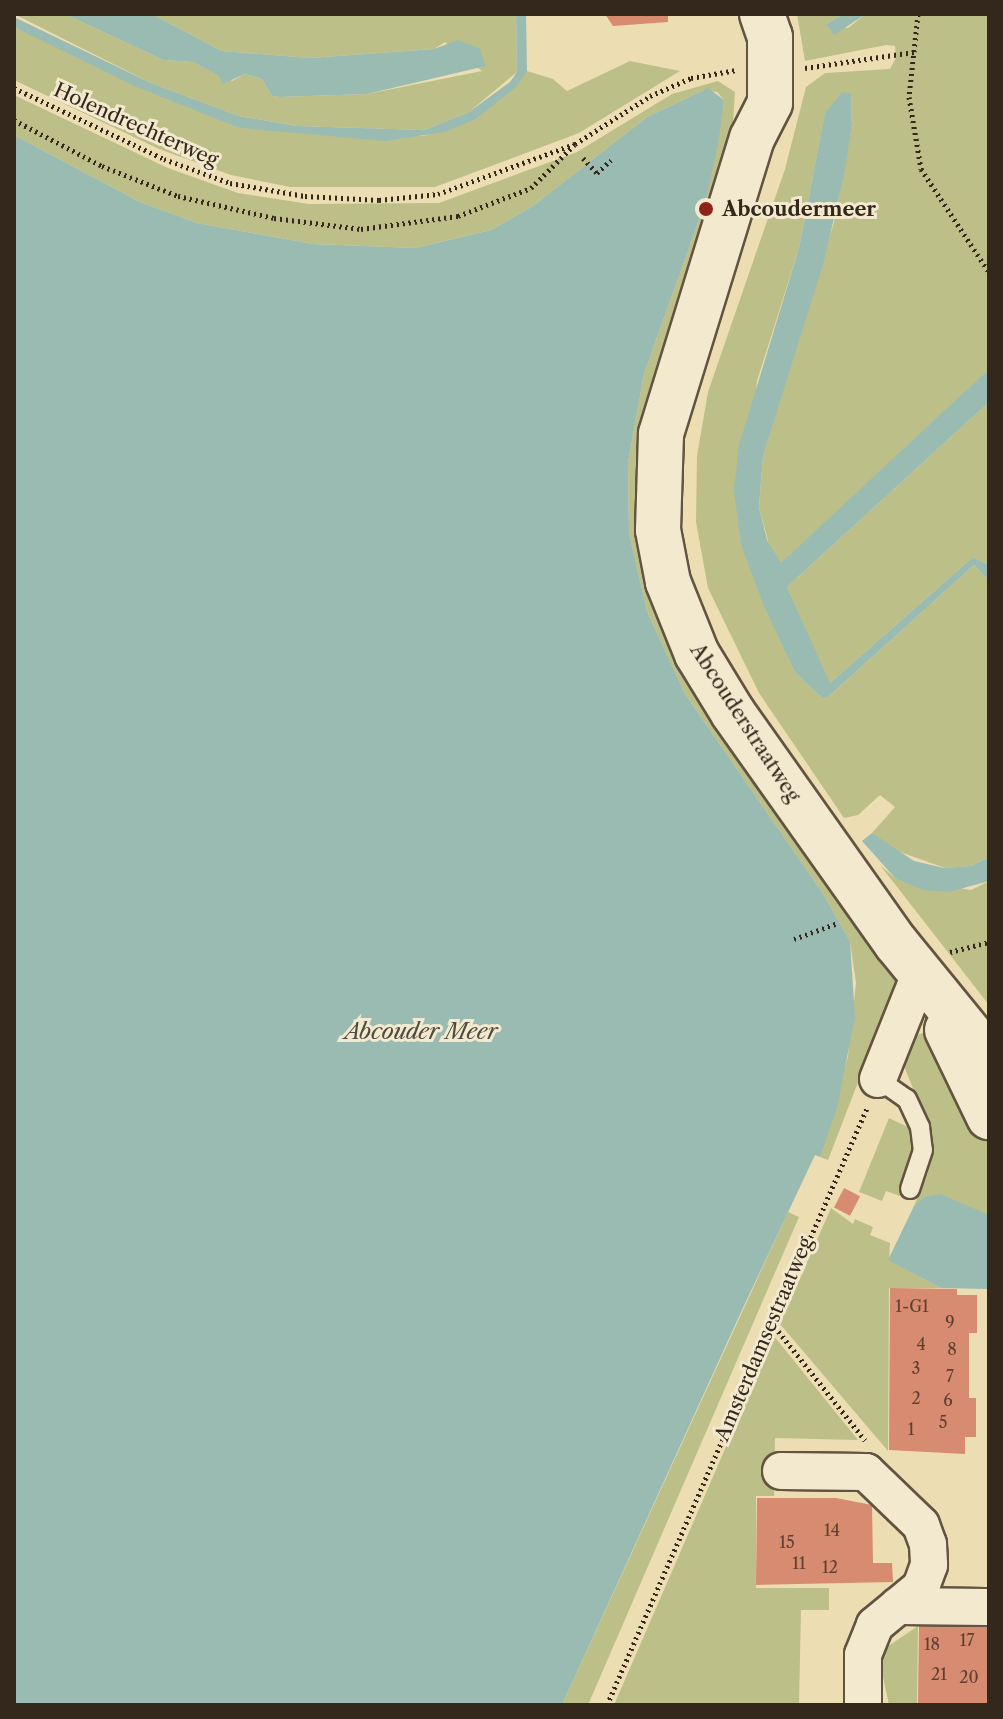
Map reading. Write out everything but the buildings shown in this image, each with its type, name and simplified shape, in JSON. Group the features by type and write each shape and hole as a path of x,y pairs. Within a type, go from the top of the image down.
{"street":[{"name":"Abcouderstraatweg","path":"753,14 770,69"},
{"name":"Abcouderstraatweg","path":"762,14 770,37 770,103 752,138 671,388 661,434 658,530 668,582 697,654 858,920 931,964"},
{"path":"931,964 989,1057"},
{"path":"878,1079 931,964"},
{"path":"931,964 989,1117"},
{"path":"781,1471 866,1472 921,1525 929,1565 921,1587 875,1625 863,1655 863,1705"},
{"path":"898,1606 989,1607"}],"lane":[{"path":"878,1079 907,1099 920,1127 923,1150 910,1189"}],"path":[{"path":"918,14 909,97 921,169 989,272"},
{"name":"Holendrechterweg","path":"14,88 164,159 230,183 305,196 379,200 438,194 575,144 650,96 691,78 914,52"},
{"path":"14,120 102,166 178,196 274,218 361,229 458,216 531,188 575,144"},
{"path":"583,158 597,173 611,160"},
{"path":"794,939 858,920"},
{"path":"931,964 989,942"},
{"name":"Amsterdamsestraatweg","path":"607,1705 878,1079"},
{"path":"771,1322 866,1441"}],"green space":[{"path":"14,14 65,14 163,60 193,62 232,81 245,74 262,79 272,96 280,97 367,94 482,71 445,42 434,49 310,58 222,51 152,14 516,14 517,72 469,112 424,130 297,126 239,116 151,83"},
{"path":"797,14 844,14 826,24 848,28 866,14 989,14 989,369 781,564 772,556 759,507 763,456 834,222 852,125 851,94 825,114 799,248 757,381 741,545 795,672 821,697 828,697 974,565 989,581 989,857 971,866 945,868 886,847 872,833 895,807 880,795 858,815 844,818 759,693 708,588 696,522 697,456 708,392 785,169 806,87 825,73 890,69 896,58 895,46 886,45 805,61"},
{"path":"14,27 239,128 423,136 476,119 527,71 553,79 567,91 630,61 680,71 579,133 435,187 290,187 231,175 159,149 14,80"},
{"path":"718,81 735,92 732,138 641,518 898,979 828,1160 820,1157 848,1056 856,983 850,941 822,892 685,694 647,611 629,533 628,463 644,374 705,203 724,100 717,92 704,90 647,117 533,206 491,230 415,248 313,244 197,223 140,202 14,135 14,95 168,168 238,193 309,204 439,203 577,152 672,94"},
{"path":"989,402 989,565 973,557 829,684 787,587"},
{"path":"880,865 895,878 971,890 989,881 989,1005"},
{"path":"928,1031 989,1135 989,1215 924,1197 914,1206 928,1173 931,1133 902,1061 911,1037"},
{"path":"889,1118 910,1128 913,1163 900,1196 886,1191 882,1201 859,1192"},
{"path":"831,1208 853,1224 855,1219 873,1227 870,1235 890,1243 889,1260 941,1288 889,1288 888,1451 780,1324"},
{"path":"788,1212 799,1217 588,1705 562,1705"},
{"path":"774,1336 858,1440 775,1438 774,1496 756,1496 756,1588 829,1588 829,1610 801,1610 799,1705 614,1705"},
{"path":"918,1626 917,1705 889,1705 878,1653"}],"water":[{"path":"65,14 152,14 222,51 310,58 434,49 458,40 479,48 486,66 367,94 280,97 272,96 262,79 245,74 223,84 218,75 193,62 163,60"},
{"path":"516,14 526,14 527,71 516,87 476,119 445,132 385,141 239,128 132,85 14,27 14,17 151,83 239,116 297,126 424,130 469,112 510,82 517,72"},
{"path":"844,14 866,14 834,35 826,24"},
{"name":"Abcouder Meer","path":"708,88 724,100 718,145 705,203 644,374 628,463 629,533 647,611 685,694 822,892 850,941 855,1017 837,1108 820,1157 815,1155 742,1310 562,1705 14,1705 14,135 140,202 197,223 313,244 415,248 491,230 533,206 647,117"},
{"path":"842,92 851,94 852,125 844,175 824,261 763,456 759,507 767,540 781,563 989,369 989,402 787,587 830,683 973,557 989,565 989,581 974,565 828,697 821,697 795,672 764,606 741,545 734,490 739,445 799,248 825,113"},
{"path":"872,833 914,861 944,868 971,866 989,857 989,881 949,892 923,890 895,878 862,841"},
{"path":"940,1194 989,1215 989,1329 988,1289 941,1288 888,1260 914,1206 924,1197"}],"place":[{"name":"Abcoudermeer","path":"706,209"}]}
